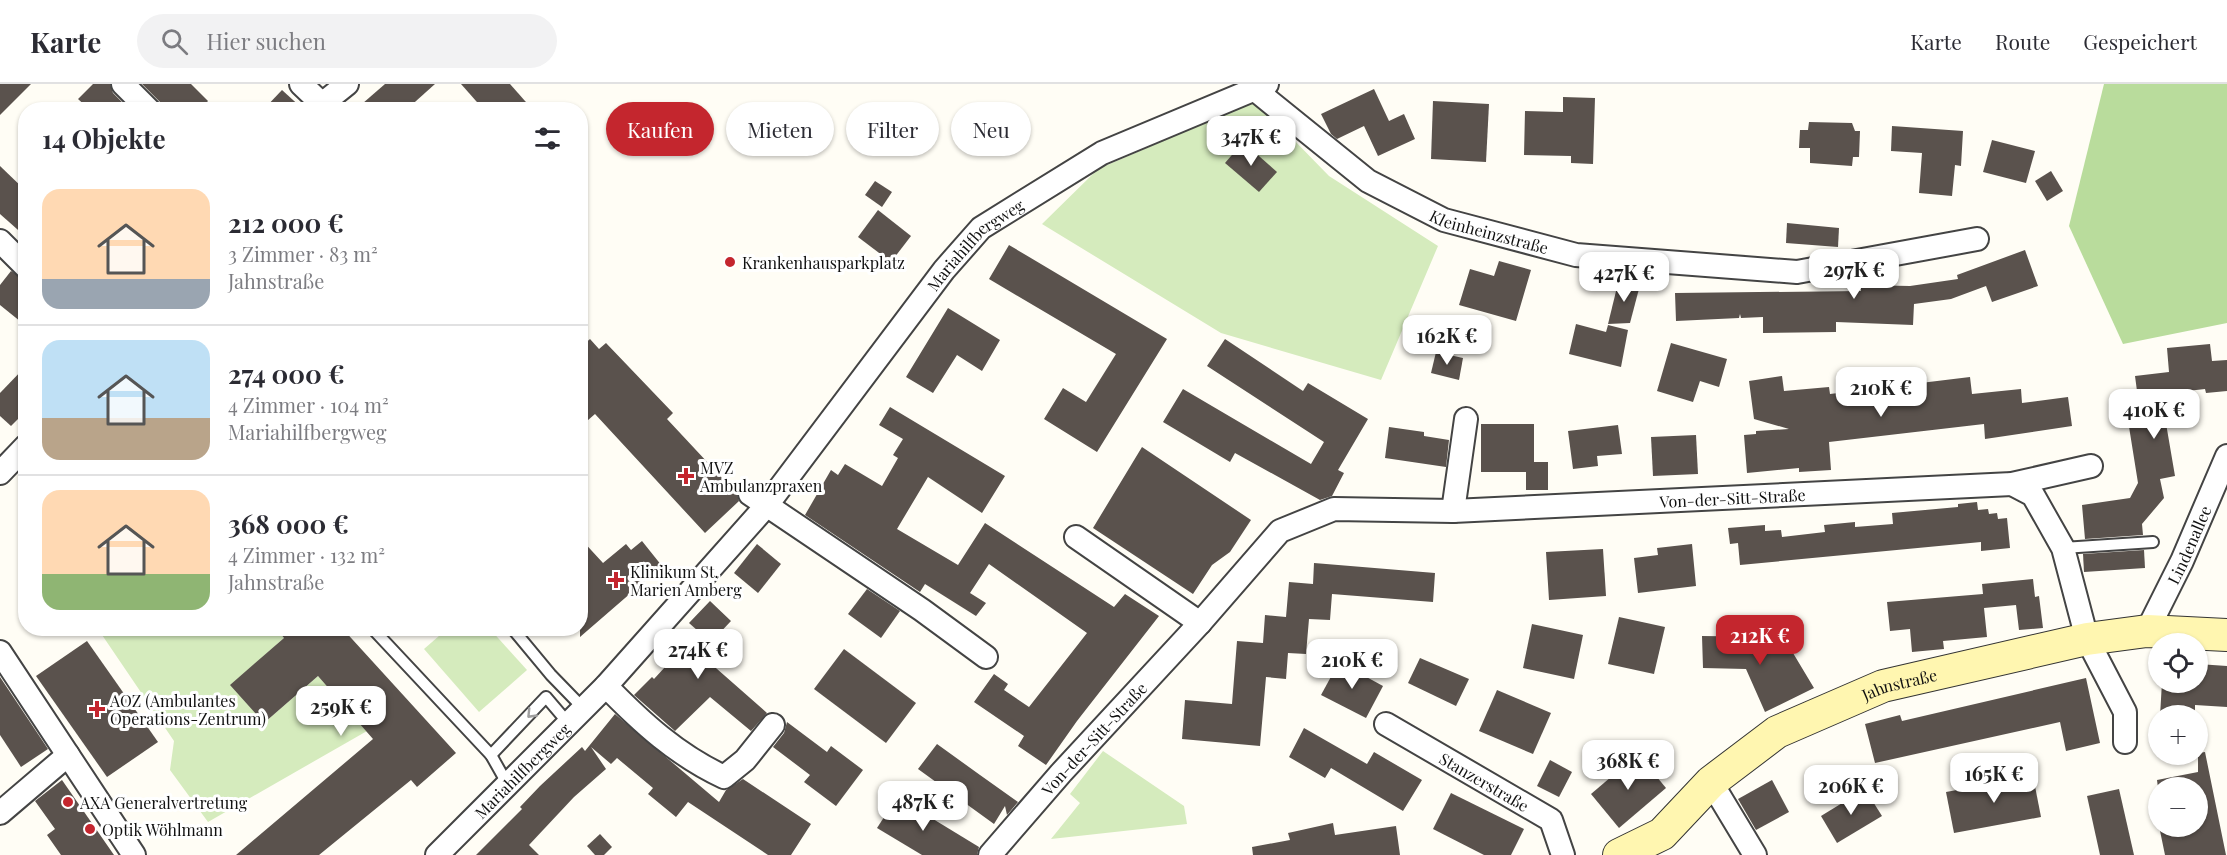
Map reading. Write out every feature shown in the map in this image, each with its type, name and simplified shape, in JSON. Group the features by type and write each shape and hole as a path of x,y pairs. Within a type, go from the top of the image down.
{"street":[{"path":"123,84 141,102"},
{"path":"301,84 318,102"},
{"path":"328,102 347,84"},
{"name":"Kleinheinzstraße","path":"1261,86 1259,93 1368,181 1444,220 1576,255 1797,272 1977,239"},
{"name":"Mariahilfbergweg","path":"437,855 606,686 944,270 981,228 1102,153 1261,86"},
{"path":"0,241 18,259"},
{"path":"1453,511 1466,419"},
{"path":"0,473 18,454"},
{"name":"Lindenallee","path":"2147,631 2182,561 2227,456"},
{"name":"Von-der-Sitt-Straße","path":"990,855 1280,531 1334,509 1453,511 2012,484 2091,466"},
{"path":"2012,484 2033,495 2063,548 2087,639 2126,712 2125,742"},
{"path":"758,500 922,610 986,657"},
{"path":"1076,537 1200,623"},
{"name":"Jahnstraße","path":"1619,855 1662,834 1711,782 1777,732 1883,686 2087,639 2147,631 2227,634"},
{"path":"0,652 134,855"},
{"path":"606,686 648,728 693,762 724,777 745,760 773,725"},
{"name":"Stanzerstraße","path":"1386,724 1551,820 1563,855"},
{"path":"0,813 68,755"},
{"path":"1711,782 1755,855"}],"lane":[{"path":"2063,548 2153,542"},
{"path":"379,636 490,755 508,785"},
{"path":"519,636 551,675 577,716"},
{"path":"490,755 546,697 577,716"}],"green space":[{"path":"2104,84 2227,84 2227,323 2123,344 2069,226"},
{"path":"1256,101 1329,176 1438,246 1381,380 1221,333 1042,224 1098,169"},
{"path":"103,636 282,636 284,638 231,685 264,723 318,676 367,731 208,822 170,770 174,741"},
{"path":"439,636 496,636 527,670 479,712 424,649"},
{"path":"1103,751 1184,806 1187,824 1051,839 1080,803 1070,794"}],"building":[{"path":"0,84 31,84 0,115"},
{"path":"93,84 110,84 113,93 122,102 81,102 78,99"},
{"path":"142,84 191,84 208,101 207,102 160,102"},
{"path":"385,84 435,84 415,102 364,102"},
{"path":"461,84 510,84 526,102 477,102"},
{"path":"1374,89 1389,121 1404,114 1415,139 1378,156 1364,126 1337,139 1331,134 1321,114"},
{"path":"282,90 295,102 271,102"},
{"path":"1563,97 1595,98 1593,164 1571,163 1571,156 1524,155 1525,111 1563,112"},
{"path":"1433,101 1489,104 1486,162 1431,159"},
{"path":"1809,122 1852,123 1855,131 1860,131 1859,157 1853,157 1852,166 1810,163 1810,148 1799,148 1800,130 1808,130"},
{"path":"1892,126 1963,131 1961,166 1955,165 1952,196 1919,193 1922,153 1891,151"},
{"path":"1992,140 2035,151 2026,183 1983,172"},
{"path":"1243,142 1277,172 1259,192 1225,163"},
{"path":"0,166 18,183 18,230 0,214"},
{"path":"2051,171 2063,191 2047,201 2035,181"},
{"path":"875,181 892,192 882,207 865,195"},
{"path":"878,210 911,236 891,262 858,237"},
{"path":"1787,223 1839,228 1838,247 1786,243"},
{"path":"1009,245 1167,339 1097,452 1044,419 1063,388 1086,402 1116,354 989,279"},
{"path":"2025,250 2038,286 1992,302 1986,286 1951,299 1914,304 1913,325 1836,322 1836,332 1763,333 1763,317 1741,318 1740,314 1739,318 1676,321 1675,293 1861,291 1861,285 1910,286 1958,279 1957,275"},
{"path":"1499,261 1531,270 1516,321 1459,305 1470,269 1494,276"},
{"path":"11,271 18,275 18,320 0,305 0,285"},
{"path":"1619,279 1640,285 1630,323 1608,324"},
{"path":"948,308 1000,340 982,371 957,355 933,393 906,377"},
{"path":"1576,324 1606,332 1608,325 1628,330 1621,367 1569,354"},
{"path":"590,339 599,349 606,343 673,413 667,419 737,494 739,501 705,533 595,414 588,420 588,341"},
{"path":"1225,339 1303,391 1308,383 1368,419 1338,470 1344,473 1332,496 1320,500 1235,453 1230,462 1163,422 1183,389 1311,464 1324,442 1207,366"},
{"path":"1671,343 1727,359 1719,387 1700,381 1693,402 1657,391"},
{"path":"2210,344 2212,361 2227,360 2227,391 2206,393 2205,389 2161,394 2175,476 2160,479 2164,498 2142,524 2143,535 2085,539 2082,505 2130,498 2138,483 2126,408 2139,406 2135,376 2169,372 2167,348"},
{"path":"1436,352 1463,358 1459,380 1431,373"},
{"path":"18,374 18,419 11,426 0,416 0,393"},
{"path":"1782,376 1784,391 1829,387 1830,394 1970,377 1972,394 2021,389 2022,403 2068,397 2072,426 1985,439 1984,424 1829,442 1831,470 1799,472 1799,468 1747,473 1744,435 1756,434 1756,431 1789,429 1754,419 1749,381"},
{"path":"890,407 1005,476 982,513 928,477 897,529 958,565 985,523 1114,607 1125,594 1159,616 1077,721 1046,765 1018,746 1024,736 974,702 994,674 1008,684 1004,690 1029,707 1087,633 989,564 970,593 986,603 976,616 925,584 920,592 805,515 831,470 838,475 845,464 882,486 898,458 893,455 903,439 879,425"},
{"path":"1481,424 1534,424 1534,462 1548,462 1548,490 1526,490 1526,472 1481,472"},
{"path":"1618,425 1622,454 1597,456 1598,466 1573,469 1568,431"},
{"path":"1389,427 1424,432 1424,436 1449,440 1446,467 1385,458"},
{"path":"1696,435 1698,474 1653,476 1651,437"},
{"path":"1142,447 1251,520 1230,552 1212,565 1193,594 1093,528"},
{"path":"1977,502 1978,510 1988,509 1989,514 1997,513 1998,519 2007,518 2010,548 1981,551 1981,542 1740,565 1738,543 1730,544 1728,528 1765,525 1765,531 1781,530 1782,537 1825,532 1824,525 1855,522 1855,527 1893,524 1892,513 1958,507 1958,504"},
{"path":"642,541 662,566 588,630 588,547 603,563 626,544 631,550"},
{"path":"757,544 781,564 758,593 734,573"},
{"path":"1692,544 1696,586 1638,593 1634,558 1658,555 1657,548"},
{"path":"1603,549 1606,596 1549,600 1546,552"},
{"path":"2144,550 2145,568 2084,572 2083,554"},
{"path":"1314,563 1435,573 1433,602 1332,594 1330,620 1309,619 1306,654 1288,653 1286,679 1266,677 1260,746 1182,739 1185,700 1232,704 1237,641 1263,643 1265,615 1286,617 1289,582 1313,584"},
{"path":"2033,579 2035,597 2039,596 2043,628 2019,630 2016,605 1984,608 1987,637 1943,641 1944,649 1912,652 1910,629 1890,631 1887,602 1983,594 1982,584"},
{"path":"867,589 900,611 881,638 848,614"},
{"path":"710,601 731,621 700,654 767,713 751,731 710,697 675,731 634,695 652,677 654,679 698,631 689,623"},
{"path":"1619,617 1665,627 1654,674 1608,664"},
{"path":"1532,624 1583,635 1574,679 1523,668"},
{"path":"282,636 349,636 456,753 417,787 411,780 319,855 236,855 373,739 318,676 264,723 230,685 284,638"},
{"path":"1702,636 1787,637 1787,643 1814,688 1765,712 1746,669 1703,668"},
{"name":"AOZ (Ambulantes Operations-Zentrum)","path":"87,641 158,742 107,777 36,676"},
{"path":"844,649 916,703 886,743 814,689"},
{"path":"1420,658 1469,679 1456,706 1408,683"},
{"path":"1339,662 1383,686 1366,718 1321,695"},
{"path":"2208,665 2227,666 2227,707 2161,705 2161,693 2208,693"},
{"path":"0,677 48,749 21,767 0,735"},
{"path":"2086,678 2100,743 2066,751 2060,722 1875,763 1865,724 1900,715 1902,721"},
{"path":"1497,690 1551,713 1533,754 1479,731"},
{"path":"615,714 719,802 726,790 743,779 811,824 791,855 768,855 688,802 676,817 648,794 653,788 617,758 611,764 591,747 606,769 574,797 529,845 539,855 476,855 522,809 520,807 540,786 582,747 585,751"},
{"path":"787,722 827,752 831,746 863,770 836,806 804,782 810,775 773,747 784,733"},
{"path":"1304,728 1367,764 1374,752 1422,780 1403,811 1331,768 1325,778 1289,757"},
{"path":"937,744 1018,802 1007,815 1005,806 994,824 918,769"},
{"path":"1638,754 1666,788 1619,828 1591,794"},
{"path":"1550,760 1572,772 1559,797 1537,786"},
{"path":"2198,765 2208,765 2226,855 2165,855 2161,837 2208,837 2208,777 2172,777 2198,772"},
{"path":"2033,776 2041,817 1954,833 1946,792"},
{"path":"62,780 114,855 61,855 47,835 55,829 35,801"},
{"path":"1772,780 1789,812 1756,830 1738,799"},
{"path":"1865,789 1882,816 1837,843 1821,816"},
{"path":"2119,789 2134,855 2100,855 2087,796"},
{"path":"1451,793 1524,829 1511,855 1484,855 1433,829"},
{"path":"897,797 979,847 977,855 922,855 877,828"},
{"path":"1333,823 1335,835 1396,826 1400,855 1253,855 1252,847 1290,840 1288,833"},
{"path":"600,834 612,847 604,855 595,855 587,846"}],"place":[{"name":"Krankenhausparkplatz","path":"730,262"},
{"name":"MVZ Ambulanzpraxen","path":"686,476"},
{"name":"Klinikum St. Marien Amberg","path":"616,580"},
{"name":"AOZ (Ambulantes Operations-Zentrum)","path":"97,709"},
{"name":"AXA Generalvertretung","path":"68,802"},
{"name":"Optik Wöhlmann","path":"90,829"}]}
